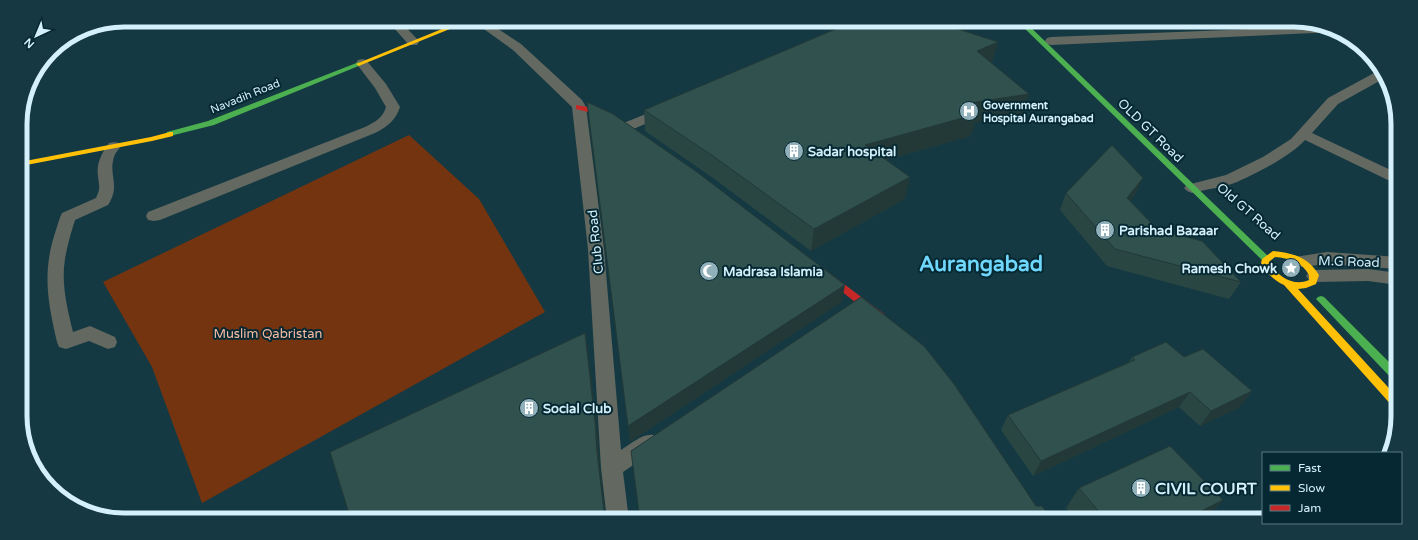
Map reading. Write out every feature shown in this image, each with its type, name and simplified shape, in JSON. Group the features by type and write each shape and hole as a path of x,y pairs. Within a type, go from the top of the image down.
{"main road":[{"name":"Navadih Road","path":"27,163 152,139 211,123 451,27"},
{"name":"OLD GT Road","path":"1026,27 1197,187"},
{"name":"OLD GT Road","path":"1037,27 1197,187 1266,259"},
{"path":"579,106 591,110 626,127 638,136"},
{"name":"Old GT Road","path":"1197,187 1231,212"},
{"name":"Old GT Road","path":"1270,246 1280,254"},
{"path":"1391,370 1311,280 1308,265 1280,254 1269,256 1266,259 1264,263 1269,272 1287,283 1391,397"},
{"path":"811,263 854,306 885,321"},
{"path":"1287,283 1302,286 1311,280"}],"street":[{"path":"399,27 413,42"},
{"path":"488,27 517,47 579,106"},
{"path":"1052,41 1317,30"},
{"path":"154,216 370,130 383,123 391,115 392,107 381,87 362,62"},
{"path":"1197,187 1231,179 1285,150 1303,134 1333,101 1378,76"},
{"path":"626,127 676,105"},
{"name":"Club Road","path":"579,106 596,250 612,468 617,513"},
{"path":"1303,134 1391,176"},
{"path":"108,342 90,333 66,342 57,303 54,271 59,245 68,217 103,201 108,188 105,175 107,157 114,146"},
{"name":"M.G Road","path":"1301,261 1327,258 1391,263"},
{"name":"M.G Road","path":"1311,280 1368,276 1391,278"},
{"path":"612,468 664,433"}],"green space":[{"name":"Muslim Qabristan","path":"409,135 479,199 545,312 202,503 152,367 103,282"}],"building":[{"name":"Sadar hospital","path":"840,27 952,27 998,42 977,51 1029,94 964,104 977,114 865,145 910,177 814,229 713,156 644,110"},
{"path":"587,102 613,114 697,172 845,285 628,426"},
{"path":"1112,145 1143,178 1127,198 1158,230 1202,241 1241,282 1115,249 1066,193"},
{"path":"861,297 924,346 954,384 1036,506 1042,506 1047,513 639,513 631,451"},
{"name":"Social Club","path":"585,333 604,513 349,513 330,452"},
{"path":"1166,342 1184,357 1203,349 1252,391 1211,411 1190,392 1041,461 1008,415 1135,360 1132,357"},
{"path":"1170,446 1223,500 1198,513 1100,513 1079,488"}],"traffic: fast":[{"path":"1026,27 1266,259"},
{"path":"170,134 211,123 359,64"},
{"path":"1321,299 1391,371"}],"traffic: slow":[{"path":"359,64 452,27"},
{"path":"27,163 152,139 170,134"},
{"path":"1273,254 1285,255 1297,259 1307,265 1314,275 1313,282 1299,286 1286,283 1279,279 1273,274 1265,263 1266,259 1273,254"},
{"path":"1287,283 1391,397"}],"traffic: jam":[{"path":"579,107 591,110 615,122"},
{"path":"821,271 881,317"}],"place":[{"name":"Government Hospital Aurangabad","path":"969,111"},
{"name":"Sadar hospital","path":"794,151"},
{"name":"Parishad Bazaar","path":"1105,230"},
{"name":"Ramesh Chowk","path":"1291,268"},
{"name":"Madrasa Islamia","path":"709,271"},
{"name":"Social Club","path":"529,408"},
{"name":"CIVIL COURT","path":"1141,488"}],"district":[{"name":"Aurangabad","path":"981,264"}]}
